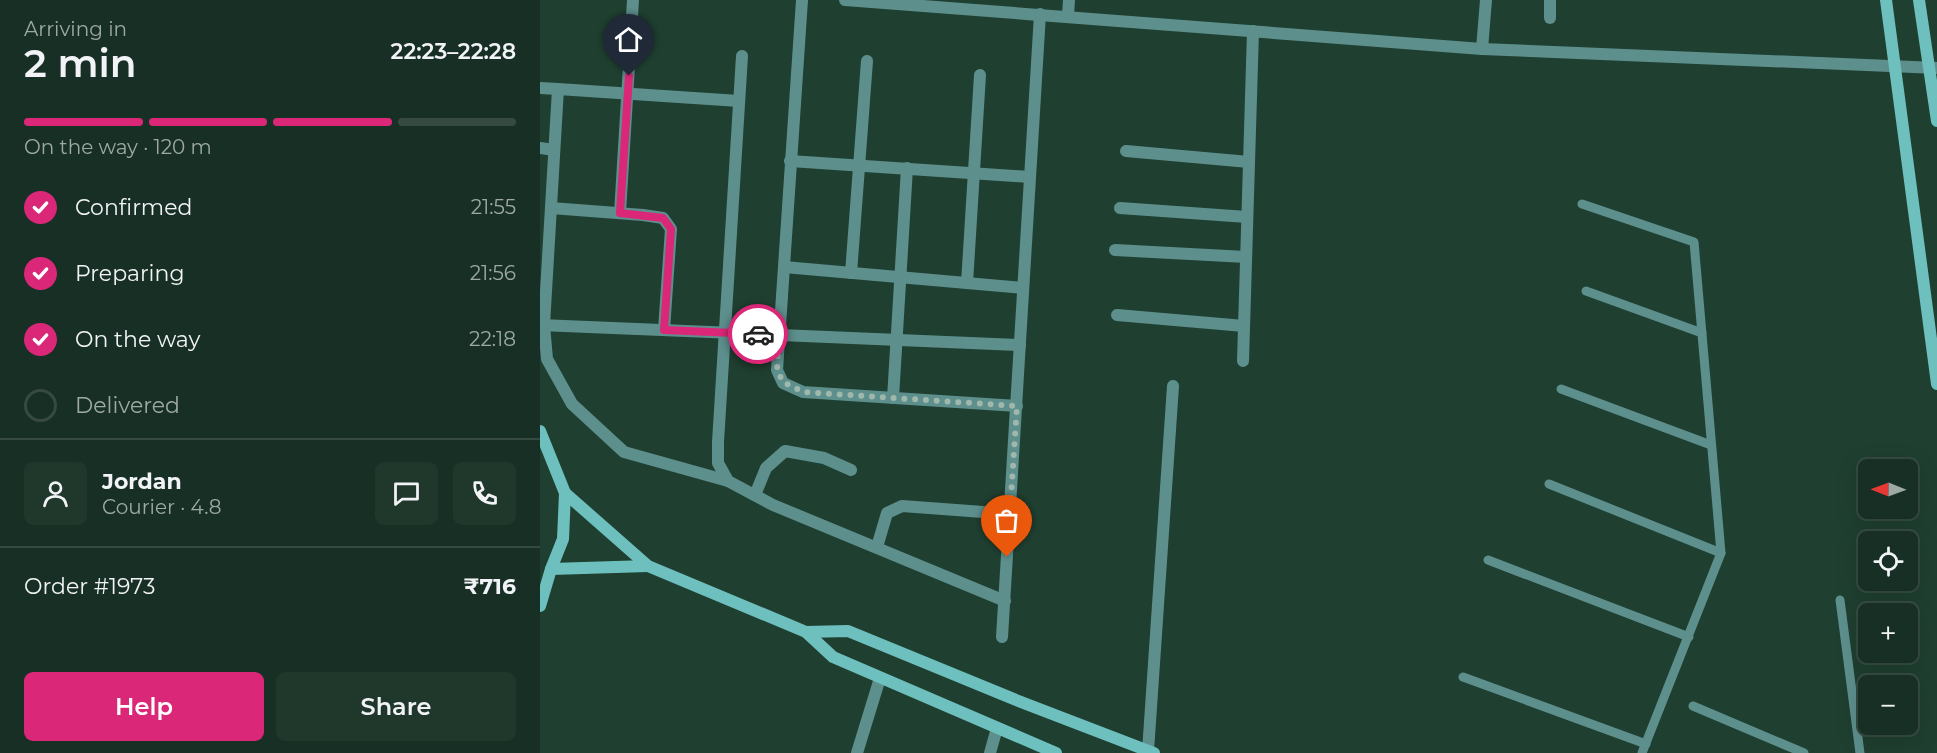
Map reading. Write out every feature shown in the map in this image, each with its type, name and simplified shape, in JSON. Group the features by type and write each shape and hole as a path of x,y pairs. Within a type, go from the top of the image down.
{"street":[{"path":"620,213 633,0"},
{"path":"802,0 777,370 783,382 803,392 1017,406"},
{"path":"845,0 928,3 1482,49 1933,68"},
{"path":"1068,16 1069,0"},
{"path":"1482,49 1486,0"},
{"path":"1550,0 1550,18"},
{"path":"1886,0 1937,384"},
{"path":"1919,0 1933,68 1937,121"},
{"path":"1002,637 1040,14"},
{"path":"1243,361 1253,31"},
{"path":"728,481 718,463 742,56"},
{"path":"851,273 867,61"},
{"path":"967,283 980,75"},
{"path":"540,88 739,101"},
{"path":"558,90 542,325 547,359 572,404 624,452 728,481 773,504 1005,600"},
{"path":"540,148 554,150"},
{"path":"1126,151 1249,162"},
{"path":"790,160 1030,177"},
{"path":"893,398 908,168"},
{"path":"551,208 663,218 671,229 664,330"},
{"path":"1120,208 1247,217"},
{"path":"1115,250 1246,257"},
{"path":"784,267 1023,288"},
{"path":"1117,315 1244,326"},
{"path":"542,325 1020,345"},
{"path":"806,632 848,632 1151,752 1173,386"},
{"path":"540,431 565,493 563,539 540,606"},
{"path":"755,495 766,468 785,451 825,458 851,470"},
{"path":"565,493 648,566 806,632 833,657 1056,753"},
{"path":"876,547 887,513 902,506 1010,514"},
{"path":"551,569 648,566"},
{"path":"857,753 880,678"},
{"path":"990,753 997,728"}],"lane":[{"path":"1463,676 1644,748 1721,553 1694,242 1582,204"},
{"path":"1586,291 1702,333"},
{"path":"1561,389 1712,445"},
{"path":"1549,484 1721,553"},
{"path":"1488,560 1689,637"},
{"path":"1840,600 1860,753"},
{"path":"1693,706 1804,753"}],"way so far":[{"path":"758,334 779,334 777,370 783,382 803,392 1017,406 1007,557"}],"route":[{"path":"629,76 620,213 663,218 671,229 664,330 758,334"}]}
